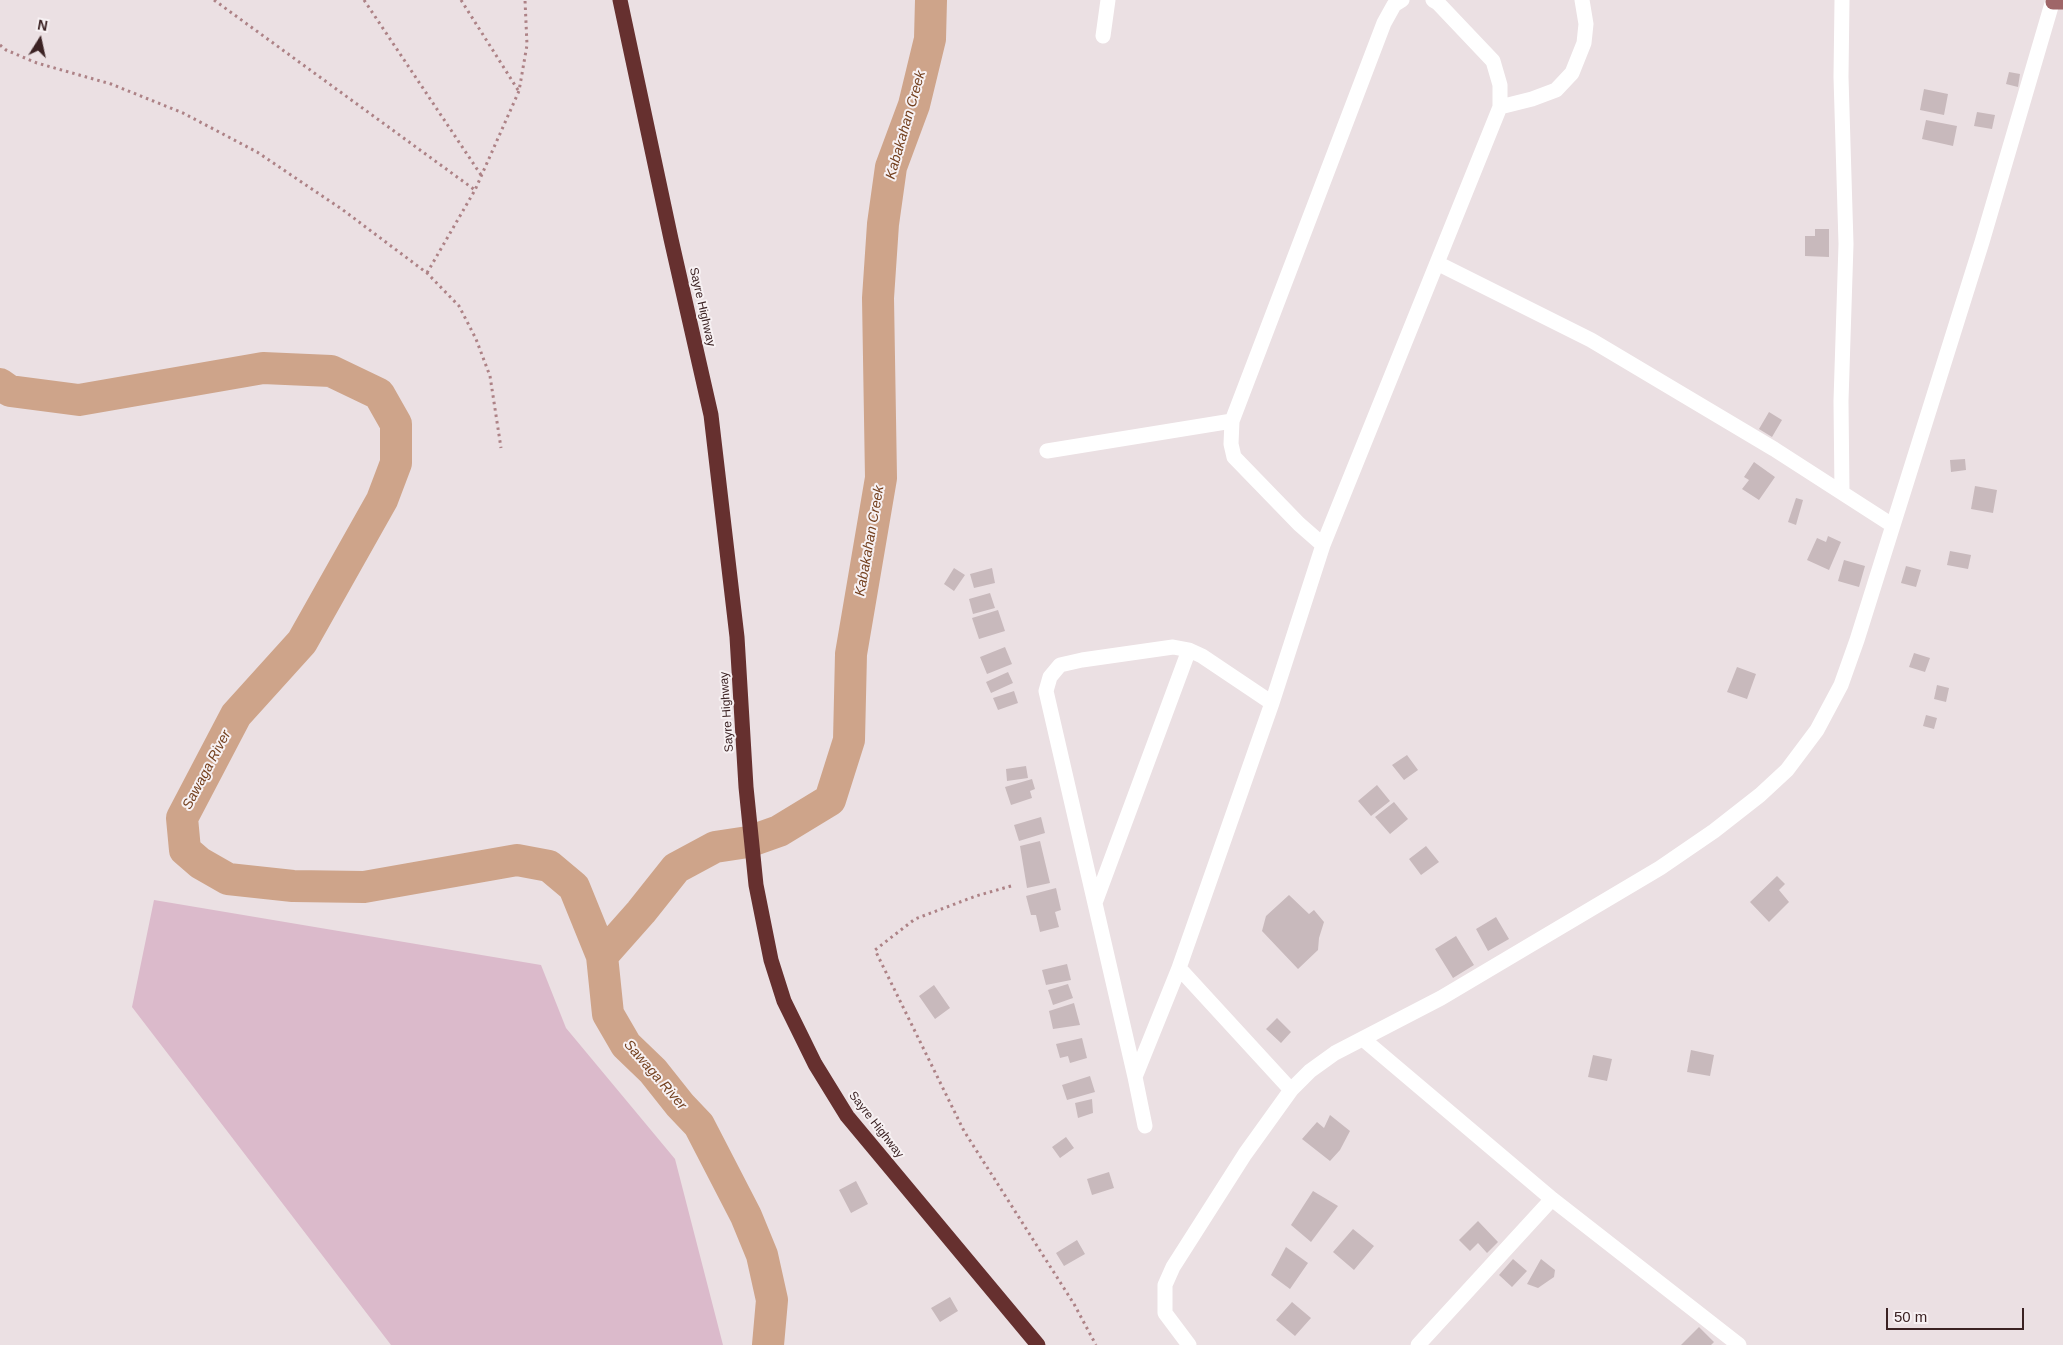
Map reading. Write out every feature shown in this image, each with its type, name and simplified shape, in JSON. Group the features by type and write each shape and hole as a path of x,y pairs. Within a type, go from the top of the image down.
{"highway":[{"name":"Sayre Highway","path":"620,0 711,414 737,637 746,787 756,885 771,960 784,1001 815,1064 847,1116 1038,1345"}],"street":[{"path":"1103,36 1108,0"},
{"path":"1323,545 1299,524 1234,457 1231,444 1232,421 1384,23 1394,5 1402,0"},
{"path":"1135,1077 1179,968 1272,703 1323,545 1500,107 1500,85 1493,61 1433,0"},
{"path":"1500,107 1532,99 1556,90 1572,73 1584,43 1586,24 1582,0"},
{"path":"1842,0 1840,77 1846,244 1841,401 1842,493"},
{"path":"1189,1345 1165,1313 1165,1285 1173,1267 1214,1201 1291,1090 1310,1071 1335,1053 1441,998 1660,868 1714,831 1787,770 1817,730 1840,685 1857,640 2056,1"},
{"path":"1437,263 1591,340 1774,449 1892,525"},
{"path":"1047,451 1232,421"},
{"path":"1145,1126 1046,691 1050,677 1060,665 1173,647 1189,650 1202,656 1272,703"},
{"path":"1095,903 1189,650"},
{"path":"1179,968 1291,1090"},
{"path":"1364,1039 1552,1199 1739,1345"},
{"path":"1418,1345 1552,1199"}],"path":[{"path":"214,0 475,190"},
{"path":"364,0 481,175"},
{"path":"461,0 518,91"},
{"path":"427,273 475,190 518,91 527,45 525,0"},
{"path":"0,45 6,50 37,63 110,84 183,114 256,152 343,210 427,273 459,306 476,339 490,376 500,448"},
{"path":"1011,886 976,896 915,919 875,950 964,1131 1074,1304 1096,1345"}],"shaded area":[{"path":"154,900 541,965 566,1028 675,1159 723,1345 391,1345 132,1007"}],"building":[{"path":"2009,72 2020,74 2018,87 2006,84"},
{"path":"1924,89 1948,94 1944,115 1920,110"},
{"path":"1977,112 1995,115 1992,129 1974,126"},
{"path":"1926,120 1957,126 1953,146 1922,139"},
{"path":"1815,229 1829,229 1829,257 1805,256 1805,236 1815,236"},
{"path":"1769,412 1782,420 1772,437 1759,429"},
{"path":"1965,459 1966,470 1951,472 1950,460"},
{"path":"1754,462 1775,477 1759,500 1742,489 1749,480 1744,477"},
{"path":"1975,486 1997,490 1993,513 1971,509"},
{"path":"1796,498 1803,500 1796,525 1788,522"},
{"path":"1828,536 1841,542 1829,570 1807,560 1817,538 1826,542"},
{"path":"1950,551 1971,555 1968,569 1947,565"},
{"path":"1844,560 1865,566 1859,587 1838,581"},
{"path":"1906,566 1921,570 1916,587 1901,583"},
{"path":"954,568 965,575 954,591 944,584"},
{"path":"992,568 995,583 974,588 970,574"},
{"path":"990,593 995,608 973,614 969,599"},
{"path":"998,610 1005,631 979,639 972,618"},
{"path":"1005,647 1012,664 987,674 980,657"},
{"path":"1914,653 1930,658 1925,672 1909,667"},
{"path":"1737,667 1756,674 1747,699 1727,692"},
{"path":"1008,672 1013,683 991,693 986,682"},
{"path":"1937,685 1949,688 1946,702 1934,699"},
{"path":"1014,691 1018,703 998,710 993,698"},
{"path":"1926,715 1937,718 1934,729 1923,726"},
{"path":"1407,755 1418,770 1404,780 1392,765"},
{"path":"1026,766 1028,778 1007,781 1006,769"},
{"path":"1032,779 1035,789 1030,791 1032,798 1011,805 1005,787"},
{"path":"1377,785 1390,801 1371,816 1358,801"},
{"path":"1394,802 1408,819 1390,834 1375,817"},
{"path":"1041,817 1045,833 1019,841 1014,825"},
{"path":"1040,841 1050,883 1027,888 1020,846"},
{"path":"1426,846 1439,862 1421,875 1409,859"},
{"path":"1777,876 1785,884 1779,890 1789,902 1769,922 1750,902"},
{"path":"1056,888 1061,910 1055,912 1059,927 1040,932 1036,915 1031,915 1026,896"},
{"path":"1289,895 1309,914 1314,910 1324,922 1319,938 1318,950 1298,969 1262,931 1266,916"},
{"path":"1496,917 1509,939 1488,951 1476,929"},
{"path":"1456,936 1474,965 1453,978 1435,949"},
{"path":"1067,964 1071,980 1046,985 1042,970"},
{"path":"1068,984 1073,998 1053,1005 1048,990"},
{"path":"934,985 950,1008 935,1019 919,996"},
{"path":"1074,1003 1080,1025 1053,1029 1049,1011"},
{"path":"1277,1018 1291,1032 1281,1043 1266,1029"},
{"path":"1082,1038 1087,1058 1070,1063 1068,1056 1060,1058 1056,1044"},
{"path":"1691,1050 1714,1055 1710,1076 1687,1072"},
{"path":"1593,1055 1612,1059 1607,1081 1588,1077"},
{"path":"1090,1076 1095,1092 1067,1100 1062,1085"},
{"path":"1092,1099 1093,1113 1078,1118 1075,1103"},
{"path":"1330,1115 1350,1131 1340,1150 1330,1161 1302,1139 1317,1122 1324,1128"},
{"path":"1066,1137 1074,1148 1060,1158 1052,1147"},
{"path":"1109,1172 1114,1188 1092,1195 1087,1179"},
{"path":"856,1181 868,1204 851,1213 839,1190"},
{"path":"1313,1191 1338,1206 1311,1242 1291,1225"},
{"path":"1478,1221 1498,1242 1487,1253 1478,1243 1470,1251 1459,1240"},
{"path":"1353,1229 1374,1246 1354,1270 1333,1252"},
{"path":"1077,1240 1085,1254 1064,1266 1056,1253"},
{"path":"1286,1247 1308,1263 1290,1289 1271,1275"},
{"path":"1513,1259 1527,1271 1512,1287 1499,1275"},
{"path":"1541,1259 1555,1270 1554,1277 1538,1288 1527,1284"},
{"path":"950,1297 958,1311 940,1322 931,1308"},
{"path":"1292,1302 1311,1318 1295,1336 1276,1320"},
{"path":"1699,1327 1714,1342 1711,1345 1681,1345"}],"waterway":[{"name":"Kabakahan Creek","path":"602,956 641,912 676,868 715,847 748,842 779,831 830,800 849,740 851,654 881,478 878,298 883,224 891,167 914,105 930,39 931,0"},
{"name":"Sawaga River","path":"0,384 10,391 79,400 263,368 331,371 379,394 396,424 396,463 382,500 302,642 236,715 182,818 185,850 200,863 228,879 293,886 364,887 517,860 549,866 574,887 602,956 608,1014 626,1045 653,1071 699,1125 746,1216 762,1255 772,1300 768,1345"}]}
